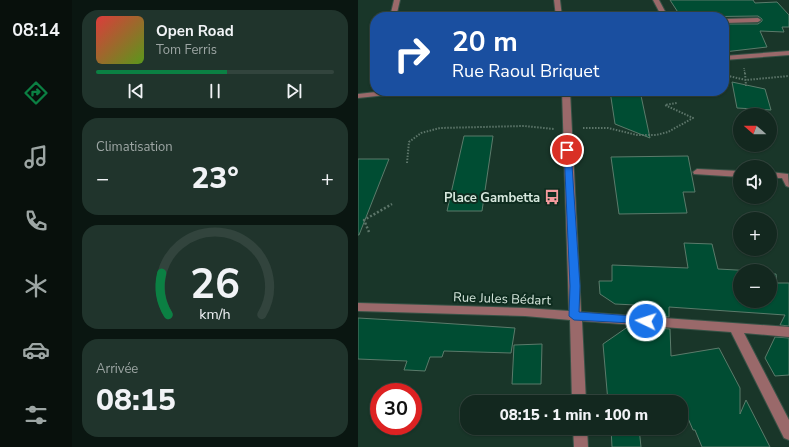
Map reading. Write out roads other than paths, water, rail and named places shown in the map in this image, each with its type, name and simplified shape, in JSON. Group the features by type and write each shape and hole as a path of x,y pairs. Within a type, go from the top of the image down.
{"street":[{"path":"394,12 397,0"},
{"path":"557,0 558,12"},
{"path":"656,0 662,12"},
{"path":"729,21 758,20"},
{"path":"729,58 789,53"},
{"path":"358,96 370,94"},
{"path":"566,96 568,184 575,286 574,316 579,395"},
{"path":"697,172 733,174"},
{"path":"777,177 788,179"},
{"name":"Rue Jules Bédart","path":"358,308 525,312 789,332"},
{"path":"735,328 789,434"},
{"path":"580,435 581,447"}],"place":[{"name":"Place Gambetta","path":"552,197"}]}
